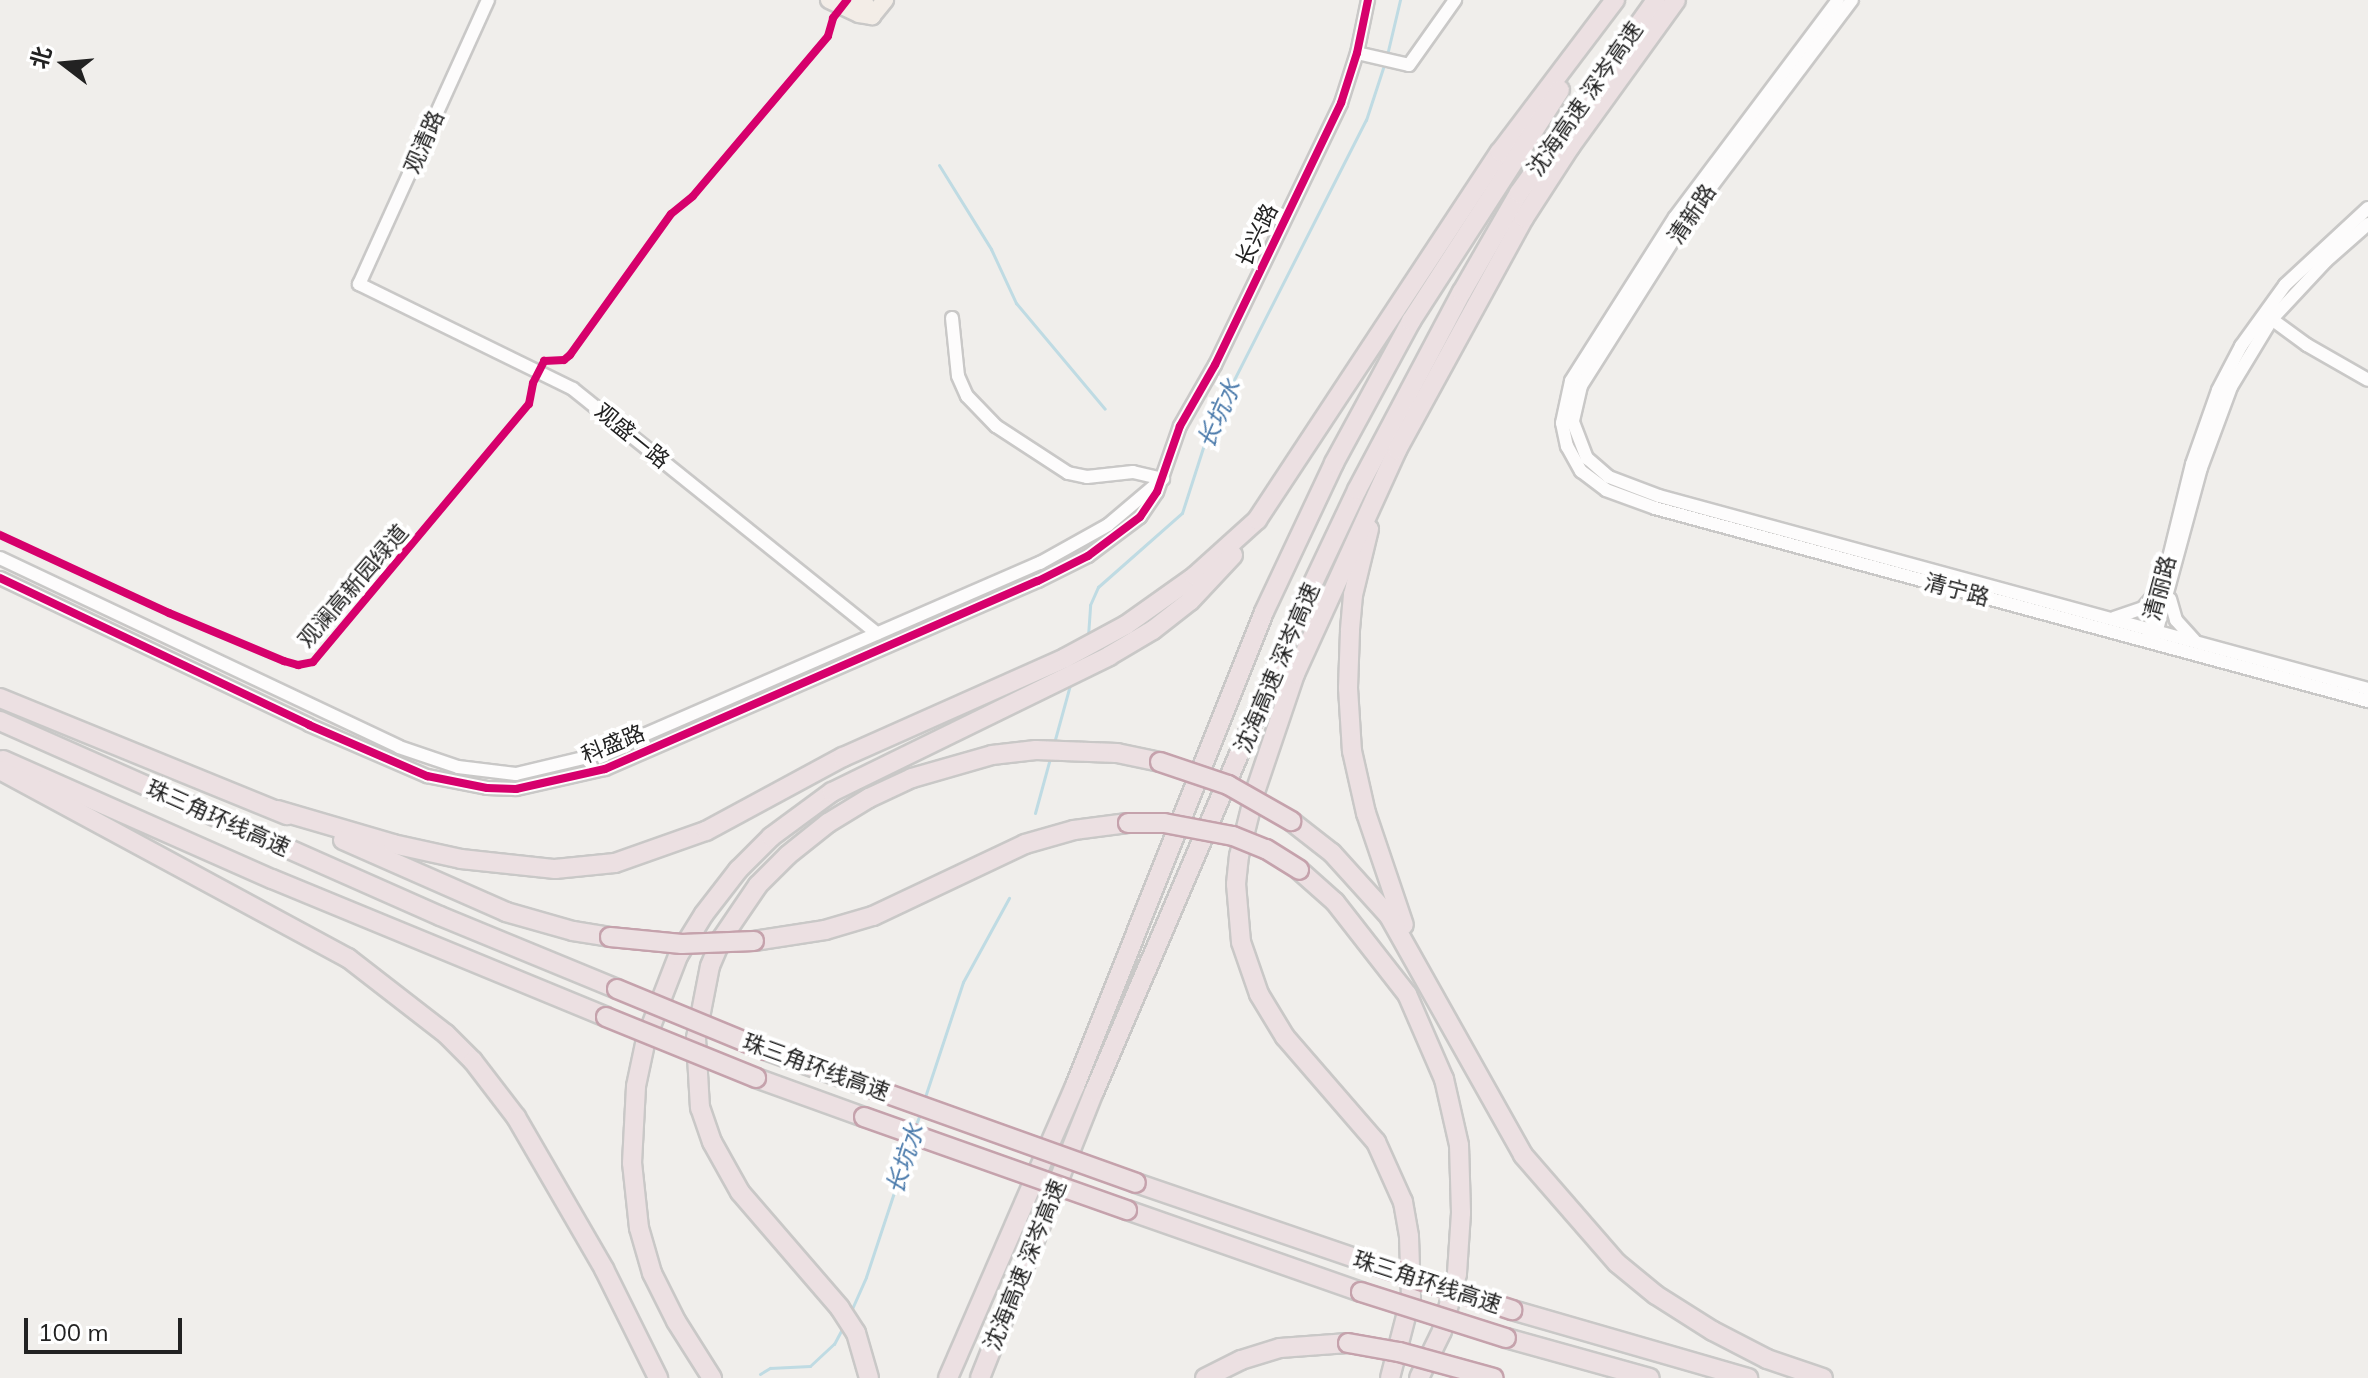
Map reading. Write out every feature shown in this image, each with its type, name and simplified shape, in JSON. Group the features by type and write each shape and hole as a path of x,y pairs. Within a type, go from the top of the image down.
{"highway":[{"path":"712,1378 676,1321 652,1273 634,1195 632,1127 636,1086 646,1039 678,956 704,914 738,870 793,818 832,792 1093,665 1153,630 1217,575 1257,520 1500,152 1616,0"},
{"name":"沈海高速 深岑高速","path":"948,1378 1075,1086 1264,612 1334,463 1411,321 1616,0"},
{"name":"沈海高速 深岑高速","path":"980,1378 1094,1092 1306,598 1357,490 1462,292 1519,193 1656,0"},
{"path":"1390,1378 1411,1297 1411,1251 1403,1202 1376,1142 1285,1037 1259,994 1241,942 1236,884 1239,856 1255,792 1295,674 1397,450 1524,218 1570,147 1676,0"},
{"path":"1397,450 1362,554 1351,619 1348,688 1352,751 1366,813 1392,894 1426,980"},
{"path":"277,810 393,844 461,859 541,868 598,867 706,831 843,757 1065,658 1163,601 1257,520"},
{"path":"0,698 277,810 506,912 573,931 610,937 682,944 754,941 825,930 873,916 1025,844 1074,830 1128,823 1187,826 1233,836 1266,849 1299,870 1335,902 1407,994 1444,1079 1459,1145 1461,1213 1457,1274 1442,1331 1419,1378"},
{"name":"珠三角环线高速","path":"0,721 413,905 765,1050 1369,1263 1512,1310 1748,1378"},
{"path":"869,1378 856,1333 840,1308 740,1192 712,1142 700,1108 696,1072 696,1038 710,966 722,938 758,885 828,823 869,798 912,778 981,758 1036,750 1076,750 1160,762 1228,785 1291,821 1332,853 1389,916 1523,1155 1617,1263 1656,1295 1713,1331 1767,1359 1823,1378"},
{"name":"珠三角环线高速","path":"0,759 343,909 756,1078 1361,1292 1506,1338 1650,1378"},
{"path":"0,770 348,958 446,1034 495,1087 516,1117 604,1269 658,1378"},
{"path":"1205,1378 1241,1360 1280,1348 1348,1343 1399,1352 1494,1378"}],"main road":[{"path":"829,0 865,7 885,0"}],"street":[{"name":"观清路","path":"359,284 488,0"},
{"name":"长兴路","path":"1163,479 1180,426 1215,365 1341,103 1357,53 1368,0"},
{"path":"1357,53 1409,65 1455,0"},
{"name":"清新路","path":"1573,446 1562,410 1571,381 1684,204 1838,0"},
{"name":"清新路","path":"1573,446 1574,411 1581,386 1594,364 1684,223 1852,0"},
{"name":"清丽路","path":"2153,635 2205,423 2241,346 2319,251 2368,208"},
{"name":"清丽路","path":"2268,316 2368,224"},
{"name":"观盛一路","path":"359,284 573,389 877,633"},
{"path":"2268,316 2368,380"},
{"path":"952,318 958,376 967,396 996,426 1068,473 1087,477 1133,472 1163,479"},
{"name":"清宁路","path":"1573,446 1597,468 1631,487 2104,617 2153,635 2200,644 2368,689"},
{"name":"清宁路","path":"1573,446 1581,471 1592,482 1624,498 2153,635 2368,701"},
{"name":"科盛路","path":"0,578 387,760 455,783 516,789 605,769 1068,566 1140,517 1163,479"},
{"name":"科盛路","path":"0,558 399,747 458,767 516,774 600,754 1073,546 1108,525 1163,479"},
{"path":"2104,617 2119,618 2143,608 2165,586 2176,620 2189,637 2200,644"}],"waterway":[{"name":"长坑水","path":"1387,55 1400,0"},
{"name":"长坑水","path":"1088,636 1090,605 1098,587 1182,513 1209,429 1366,120 1385,62"},
{"path":"939,165 991,249 1016,303 1105,409"},
{"name":"长坑水","path":"1054,743 1070,685"},
{"name":"长坑水","path":"1035,813 1050,758"},
{"name":"长坑水","path":"924,1100 963,982 1009,898"},
{"name":"长坑水","path":"915,1127 921,1111"},
{"name":"长坑水","path":"851,1311 866,1277 911,1141"},
{"name":"长坑水","path":"760,1374 770,1368 810,1366 834,1344 844,1325"}],"cycle path":[{"name":"观澜高新园绿道","path":"0,535 169,613 284,661 298,665 313,662 529,404 533,383 544,361 564,360 570,355 671,214 693,196 828,36 833,18 847,0"},
{"path":"0,578 309,725 427,776 487,788 516,789 605,769 1038,581 1088,556 1140,517 1157,492 1180,426 1215,365 1341,103 1357,53 1368,0"}]}
